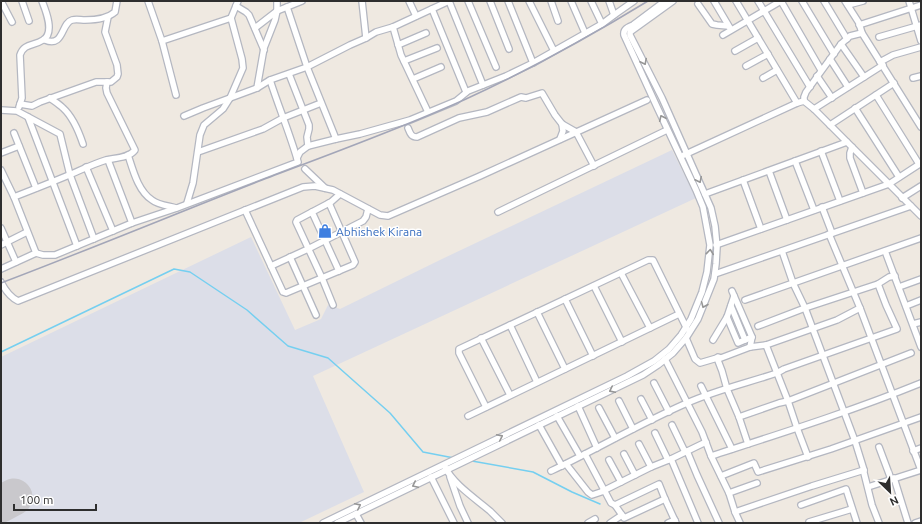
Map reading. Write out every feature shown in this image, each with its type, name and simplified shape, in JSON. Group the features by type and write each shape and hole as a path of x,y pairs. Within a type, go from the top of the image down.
{"street":[{"path":"1,1 12,22"},
{"path":"22,1 29,20"},
{"path":"42,1 47,13 50,27 45,40"},
{"path":"17,111 22,98 20,55 22,50 29,45 45,40 49,41 57,39 62,35 67,23 73,20 108,17 115,12 117,1"},
{"path":"148,1 162,41 176,95"},
{"path":"257,88 264,50 275,20 277,1"},
{"path":"255,28 277,11 302,1"},
{"path":"362,1 366,38"},
{"path":"409,1 416,16"},
{"path":"184,116 257,88 270,80 307,68 376,32 393,27 449,1 483,85"},
{"path":"468,1 496,67"},
{"path":"490,1 509,48"},
{"path":"508,1 533,63"},
{"path":"529,1 554,51"},
{"path":"551,1 558,21"},
{"path":"571,1 585,33"},
{"path":"591,1 602,24"},
{"path":"609,1 614,15"},
{"path":"1,269 36,253 43,255 55,255 132,223 298,162 297,158 300,152 308,146 406,124 428,112 456,101 466,92 506,76 533,63 602,24 634,1"},
{"path":"323,523 447,468 627,376 654,361 669,349 681,335 691,319 708,272 710,245 708,233 703,207 696,190 651,99 624,35 625,30 665,1"},
{"path":"630,35 631,30 673,1"},
{"path":"714,1 730,28"},
{"path":"736,1 798,103"},
{"path":"758,1 810,87"},
{"path":"722,35 730,28 748,20 781,1 821,70"},
{"path":"802,1 834,54"},
{"path":"824,1 846,39"},
{"path":"863,1 846,3 862,33 921,127"},
{"path":"909,1 919,25 921,41"},
{"path":"187,203 193,183 200,135 204,125 223,109 230,98 243,68 231,18 237,3 249,15 264,50"},
{"path":"698,4 714,25 730,28"},
{"path":"859,25 921,5"},
{"path":"287,7 307,68 336,139"},
{"path":"432,9 466,92"},
{"path":"20,104 32,106 96,82 111,82 118,74 117,66 106,32 108,17"},
{"path":"162,41 231,18"},
{"path":"880,37 919,25"},
{"path":"393,27 401,54 428,112"},
{"path":"470,456 643,375 658,365 673,353 687,336 698,319 714,279 716,245 711,208 662,98 630,35 625,30"},
{"path":"398,45 426,33"},
{"path":"804,101 804,97 817,76 841,44 853,35 862,33"},
{"path":"734,51 758,38"},
{"path":"841,44 864,77"},
{"path":"814,109 864,77 893,56 921,46"},
{"path":"404,61 437,48"},
{"path":"746,66 768,54"},
{"path":"830,60 848,87"},
{"path":"413,79 441,67"},
{"path":"763,78 777,70"},
{"path":"289,74 309,127 307,139 308,146"},
{"path":"817,76 832,98"},
{"path":"913,78 921,76"},
{"path":"270,80 297,158"},
{"path":"14,197 70,175 86,167 133,153 134,148 107,93 107,82"},
{"path":"830,125 894,83"},
{"path":"1,282 12,298 18,301 303,187 315,186 333,190 380,215 388,216 651,99 659,92"},
{"path":"406,124 410,135 416,137 459,118 487,112 521,97 526,98 542,93 562,124 576,132 594,166"},
{"path":"716,245 888,184 920,163 876,95"},
{"path":"50,98 66,111 78,130 83,144"},
{"path":"651,99 662,98"},
{"path":"680,157 804,101"},
{"path":"804,101 814,109 902,198 921,215"},
{"path":"198,152 263,128 321,103"},
{"path":"855,108 899,177"},
{"path":"1,110 17,111 60,134 70,175 94,239"},
{"path":"28,117 77,246"},
{"path":"560,139 563,131 562,124"},
{"path":"498,212 667,130"},
{"path":"14,133 36,188"},
{"path":"705,194 847,142"},
{"path":"1,153 19,146"},
{"path":"852,147 850,158 863,193"},
{"path":"821,151 840,201"},
{"path":"128,155 138,183 146,195 152,201 176,208"},
{"path":"108,160 132,223"},
{"path":"795,161 814,210"},
{"path":"86,167 113,231"},
{"path":"305,169 325,188"},
{"path":"1,170 14,197 36,253"},
{"path":"769,171 787,220"},
{"path":"743,180 761,229"},
{"path":"902,198 921,186"},
{"path":"333,306 296,220 335,200 340,194"},
{"path":"245,210 284,293 286,293 353,265 355,262 329,203"},
{"path":"715,274 911,206"},
{"path":"822,207 842,265 872,338 921,470 868,487"},
{"path":"271,266 342,232 365,219 368,209"},
{"path":"312,212 339,271"},
{"path":"1,228 16,262"},
{"path":"1,245 28,232"},
{"path":"708,233 715,232"},
{"path":"745,300 921,238"},
{"path":"782,251 793,283 805,308 855,441 864,470 872,505 879,523"},
{"path":"885,251 921,345"},
{"path":"290,257 316,315"},
{"path":"486,407 459,351 461,348 650,259 653,260 686,327 687,336 695,359 700,363 718,357 721,358 750,347 766,345 837,320 860,308"},
{"path":"621,273 650,328"},
{"path":"758,326 805,308 878,284 889,277 895,276"},
{"path":"899,288 921,279"},
{"path":"551,471 687,403 777,373 823,355 897,330 878,284"},
{"path":"594,286 622,342"},
{"path":"713,340 727,317 733,293 752,337 750,347"},
{"path":"565,299 593,356"},
{"path":"906,306 921,300"},
{"path":"730,306 745,340"},
{"path":"537,312 565,369"},
{"path":"468,416 679,314"},
{"path":"727,317 738,343 752,337"},
{"path":"913,324 921,322"},
{"path":"510,325 537,382"},
{"path":"481,338 510,396"},
{"path":"766,345 808,457"},
{"path":"740,417 834,384 882,366 911,353"},
{"path":"717,358 727,389 740,417 748,444"},
{"path":"665,359 706,442 740,523"},
{"path":"654,383 669,412"},
{"path":"711,456 893,395 921,383"},
{"path":"701,386 732,449"},
{"path":"641,399 652,420"},
{"path":"619,401 632,430"},
{"path":"578,406 597,448"},
{"path":"599,408 615,438"},
{"path":"557,416 605,490 611,503 615,505 624,518 665,499"},
{"path":"721,476 754,463 758,472 808,457 921,417"},
{"path":"539,425 564,465 592,495 706,442"},
{"path":"672,425 686,451 719,523"},
{"path":"655,433 698,523"},
{"path":"639,444 651,467"},
{"path":"879,447 893,478 908,523"},
{"path":"914,451 921,448"},
{"path":"624,454 635,474"},
{"path":"609,460 621,482"},
{"path":"337,523 431,478 447,468"},
{"path":"447,468 460,506 468,523"},
{"path":"447,468 468,493 502,523"},
{"path":"735,512 864,470"},
{"path":"431,478 454,523"},
{"path":"729,494 757,483"},
{"path":"615,505 659,484 675,521 668,523"},
{"path":"801,505 846,489 857,523"},
{"path":"809,522 852,509"},
{"path":"356,514 361,523"},
{"path":"610,523 622,515"},
{"path":"588,523 595,519"},
{"path":"915,523 921,521"}],"shaded area":[{"path":"672,150 696,198 313,376 364,492 299,523 1,523 1,357 251,237 295,330 321,319 328,305 340,309"}],"waterway":[{"path":"1,352 174,269 190,272 247,310 288,346 328,358 390,413 423,452 454,458"},
{"path":"472,461 533,472 572,492 600,504"}],"runway":[{"path":"1,504 14,497"}],"railway":[{"path":"1,283 441,110 536,65 648,1"}],"place":[{"name":"Abhishek Kirana","path":"325,231"}]}
